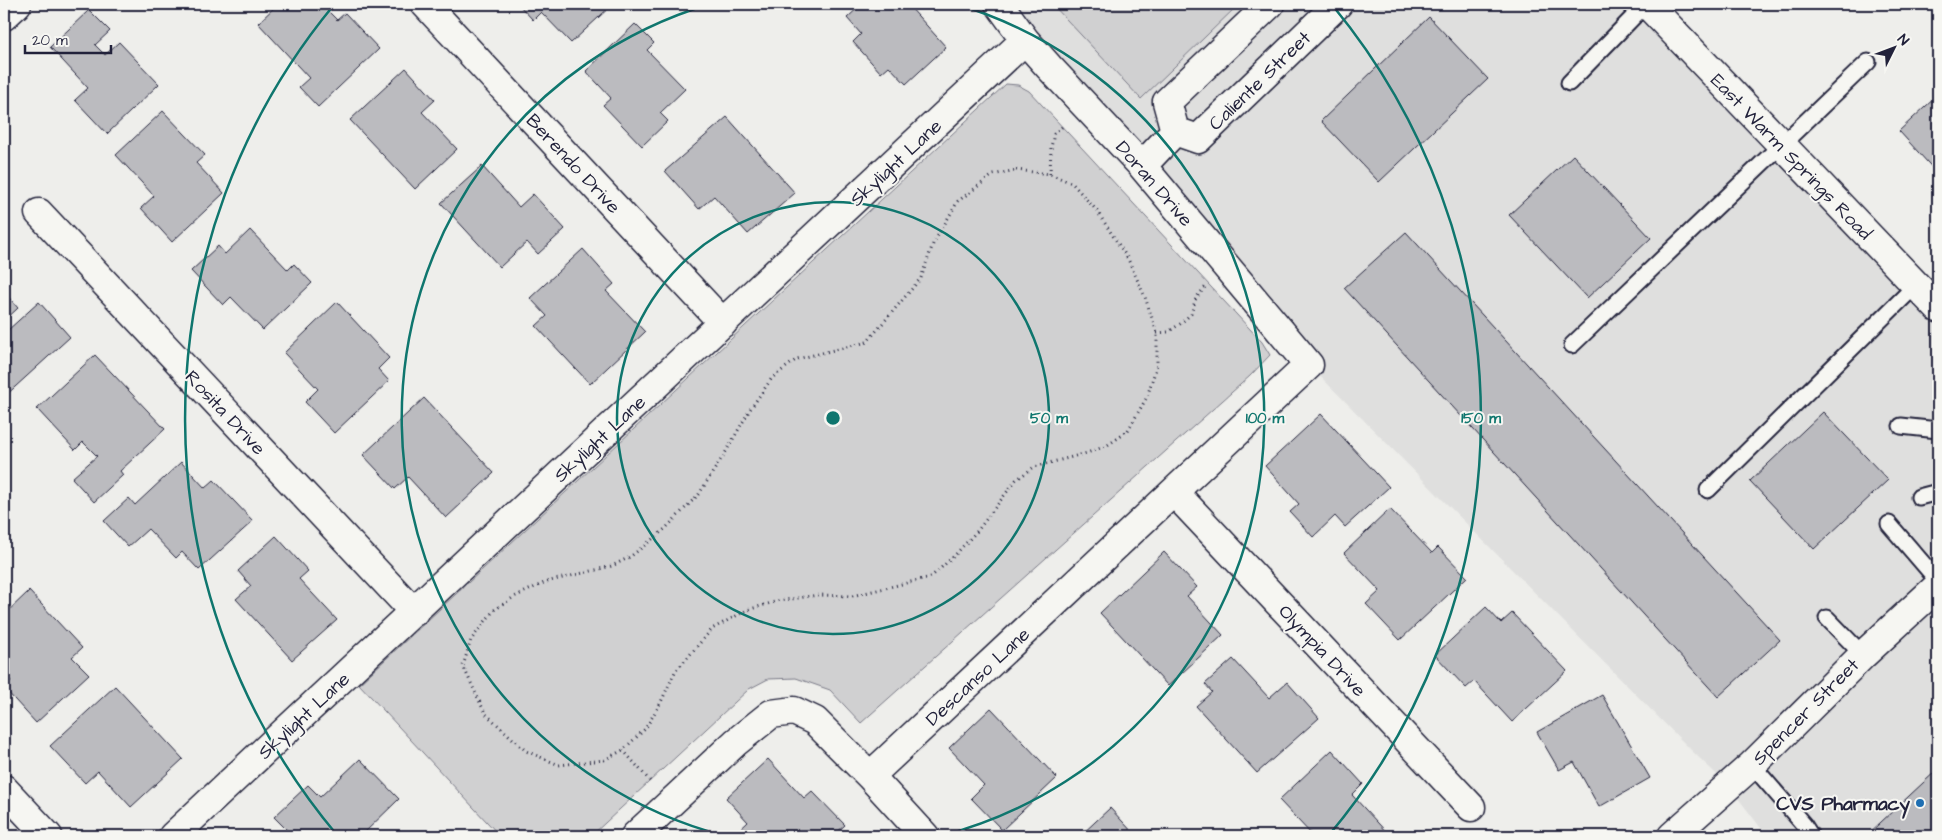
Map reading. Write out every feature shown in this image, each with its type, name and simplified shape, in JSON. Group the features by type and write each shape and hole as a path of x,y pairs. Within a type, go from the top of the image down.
{"street":[{"path":"4,16 16,4"},
{"name":"Berendo Drive","path":"425,4 723,323"},
{"name":"Doran Drive","path":"999,4 1025,40 1142,166 1309,365"},
{"path":"1142,166 1175,132 1167,102 1270,4"},
{"name":"Caliente Street","path":"1175,132 1198,139 1338,4"},
{"name":"East Warm Springs Road","path":"1646,4 1938,308"},
{"name":"Skylight Lane","path":"173,836 1025,40"},
{"name":"Rosita Drive","path":"39,213 414,612"},
{"name":"Descanso Lane","path":"870,776 1309,365"},
{"name":"Olympia Drive","path":"1174,492 1471,807"},
{"name":"Spencer Street","path":"1672,836 1752,765 1863,655 1938,586"},
{"path":"635,836 736,742 771,714 794,711 815,721 870,776 925,836"},
{"path":"4,789 48,836"}],"lane":[{"path":"1569,83 1646,4"},
{"path":"1572,345 1868,62"},
{"path":"1708,490 1916,285"},
{"path":"1901,426 1938,430"},
{"path":"1918,497 1938,492"},
{"path":"1889,524 1938,581"},
{"path":"1827,618 1863,655"},
{"path":"1752,765 1804,825 1811,836"}],"path":[{"path":"1050,174 1054,134 1084,104"},
{"path":"1016,170 1050,174 1072,183 1097,211 1128,259 1145,297 1157,333 1157,365 1147,397 1127,432 1106,446 1034,467 1016,480 978,530 931,577 852,596 818,596 778,601 747,610 712,629 675,672 645,730 623,750 604,760 559,765 526,751 485,713 463,666 471,640 494,610 514,597 546,582 612,566 630,557 665,530 699,494 749,411 772,378 797,359 867,342 874,335 921,278 934,244 958,202 993,175 1016,170"},
{"path":"1157,333 1168,332 1191,314 1196,298 1223,263"},
{"path":"623,750 650,781"}],"shaded area":[{"path":"999,4 1647,4 1938,308 1938,836 1767,836 1728,785 1309,365"},
{"path":"1052,4 1239,4 1141,99"},
{"path":"1006,84 1018,85 1029,91 1262,342 1270,355 1250,376 861,723 830,690 796,678 768,679 749,689 591,836 500,836 359,684"}],"building":[{"path":"278,4 321,4 337,20 345,13 379,49 318,107 299,87 309,78 258,23"},
{"path":"518,4 613,4 571,43 541,12 533,20"},
{"path":"862,4 912,4 909,6 946,47 906,84 889,66 881,73 853,42 861,34 847,18"},
{"path":"89,10 110,31 95,45 105,55 119,42 159,84 107,134 75,100 88,88 50,47"},
{"path":"1429,17 1488,79 1379,182 1321,121"},
{"path":"635,24 654,43 647,50 685,89 660,113 668,121 642,146 603,105 611,98 586,71"},
{"path":"406,68 435,100 422,112 457,149 415,189 350,120"},
{"path":"1938,95 1938,174 1899,131"},
{"path":"163,111 205,155 196,163 224,193 172,242 141,208 154,196 116,155"},
{"path":"727,117 795,193 748,234 714,196 699,209 665,171"},
{"path":"1573,155 1651,238 1587,298 1509,215"},
{"path":"482,166 519,207 533,194 565,229 538,254 527,242 500,267 441,203"},
{"path":"250,230 288,270 294,264 312,283 263,330 231,297 223,305 191,271 218,246 225,254"},
{"path":"1406,232 1780,640 1718,697 1344,288"},
{"path":"583,249 614,284 606,291 645,332 590,384 536,326 547,316 530,298"},
{"path":"4,292 18,308 4,321"},
{"path":"39,302 70,337 4,397 4,324 8,330"},
{"path":"337,302 389,358 378,369 389,381 334,433 305,402 318,389 284,353"},
{"path":"95,355 165,429 120,471 123,475 94,502 72,478 97,456 83,442 75,450 37,409"},
{"path":"424,398 494,473 446,518 408,477 395,489 363,455"},
{"path":"1823,412 1888,480 1814,549 1750,481"},
{"path":"1321,414 1389,487 1345,527 1335,516 1313,537 1290,512 1299,504 1265,466"},
{"path":"181,462 205,488 214,480 253,521 199,570 182,552 176,558 148,529 128,547 104,521 129,498 135,505"},
{"path":"1390,509 1432,553 1438,547 1467,577 1400,640 1366,604 1380,591 1344,553"},
{"path":"276,536 308,571 299,579 337,620 292,660 236,599 251,586 238,571"},
{"path":"1164,552 1197,587 1187,596 1223,635 1168,686 1100,613"},
{"path":"29,591 82,648 72,657 89,674 36,723 4,688 11,681 4,673 4,615"},
{"path":"1486,607 1501,623 1512,613 1567,671 1512,722 1474,681 1466,688 1435,655"},
{"path":"1233,659 1269,698 1287,682 1319,718 1257,773 1196,706 1212,692 1205,684"},
{"path":"115,686 183,759 131,807 98,771 85,783 50,746"},
{"path":"1602,695 1650,778 1599,807 1574,762 1559,770 1537,732"},
{"path":"991,708 1057,778 1002,830 971,798 984,785 949,748"},
{"path":"1332,750 1363,784 1352,795 1390,836 1313,836 1279,800"},
{"path":"360,759 399,799 361,836 293,836 274,817 308,785 320,797"},
{"path":"768,759 804,798 812,791 845,825 833,836 733,836 748,822 726,798"},
{"name":"CVS Pharmacy","path":"1938,769 1938,836 1866,836"},
{"path":"1110,808 1136,836 1080,836"}],"place":[{"name":"CVS Pharmacy","path":"1920,803"}]}
